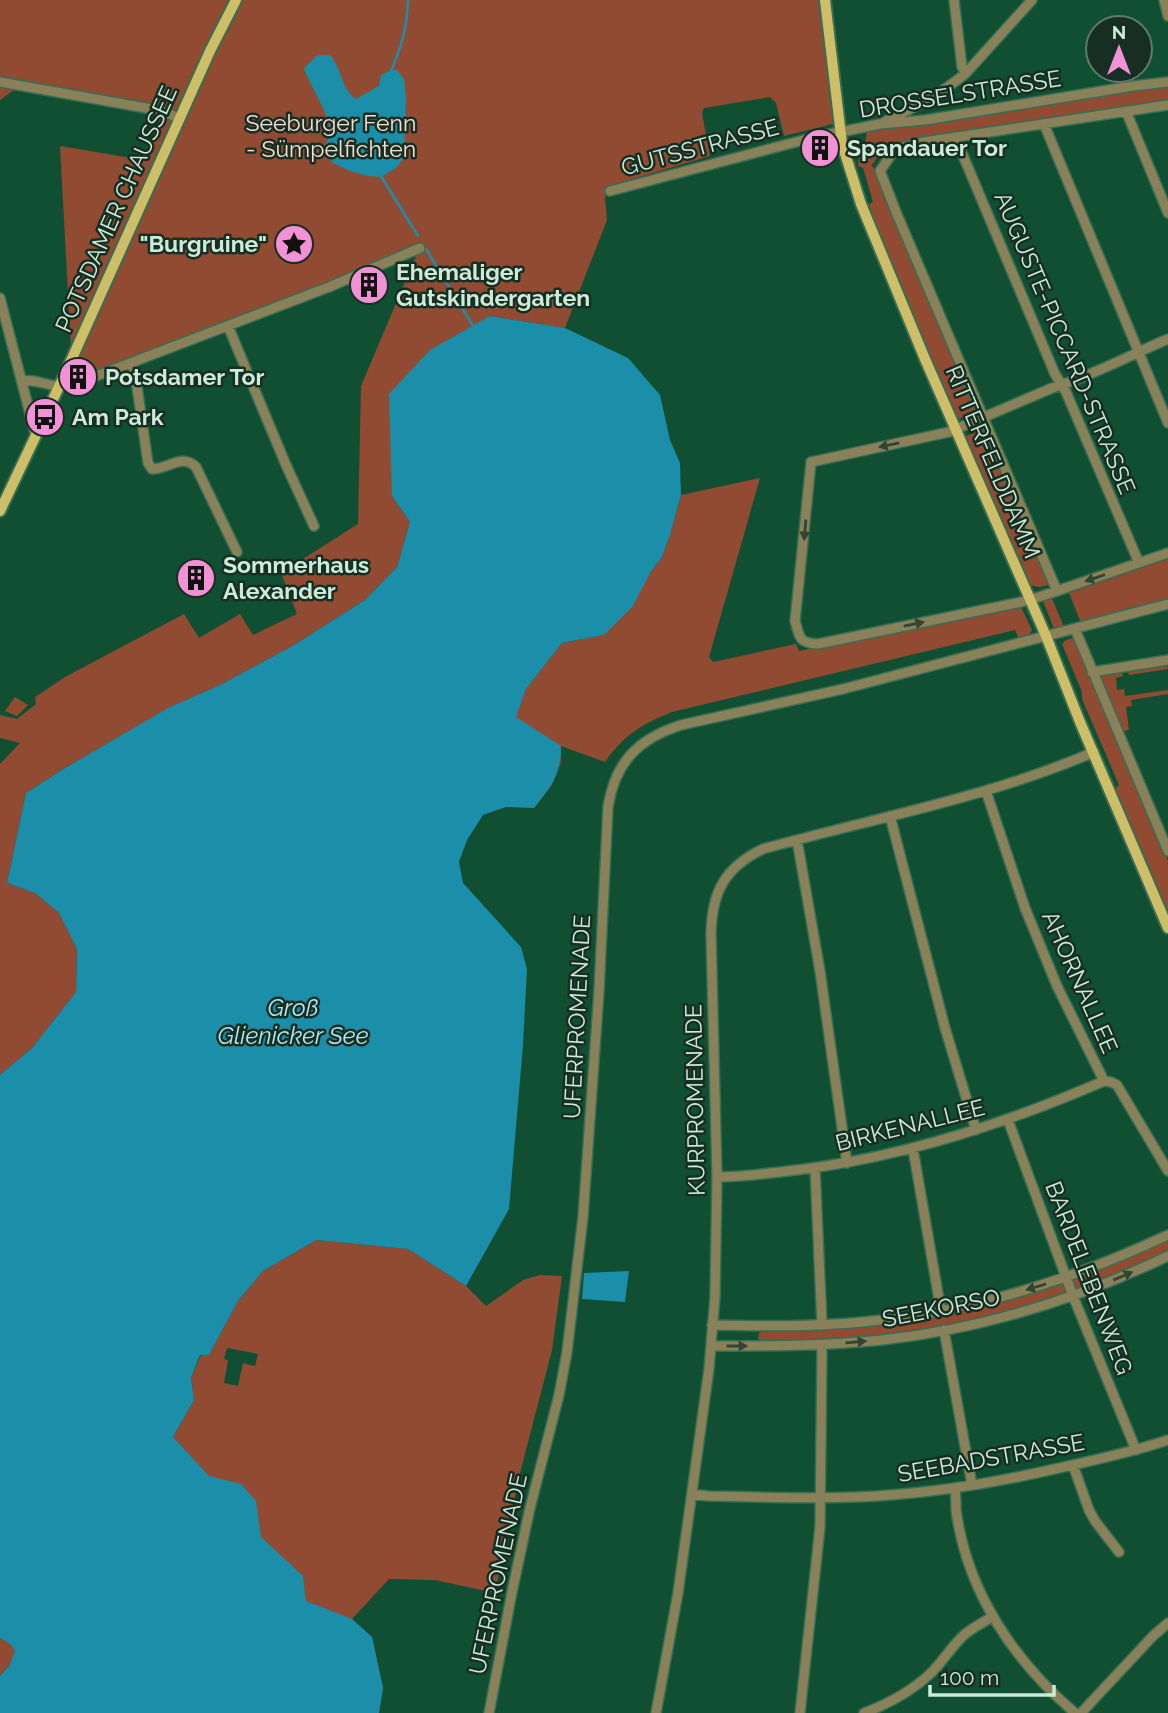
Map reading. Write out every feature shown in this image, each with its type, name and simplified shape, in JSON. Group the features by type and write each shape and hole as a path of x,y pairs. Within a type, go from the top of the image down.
{"main road":[{"name":"POTSDAMER CHAUSSEE","path":"0,511 59,387 210,51 236,0"},
{"name":"RITTERFELDDAMM","path":"825,0 841,133 846,159 861,204 1168,928"}],"street":[{"path":"954,0 961,67 966,73"},
{"path":"880,124 933,97 966,73 1032,0"},
{"path":"1164,0 1168,16"},
{"path":"0,82 163,111 180,119"},
{"name":"DROSSELSTRASSE","path":"841,133 880,124 925,120 1168,82"},
{"path":"1056,591 880,171 894,149 1168,105"},
{"path":"1126,111 1168,212"},
{"path":"1044,124 1168,423"},
{"name":"GUTSSTRASSE","path":"610,191 804,139 841,133"},
{"name":"AUGUSTE-PICCARD-STRASSE","path":"958,137 959,146 1055,374 1139,563"},
{"path":"22,382 30,379 59,387 73,385 329,287 420,248"},
{"path":"0,298 36,437"},
{"path":"228,326 314,526"},
{"path":"1168,339 956,429 811,462 795,621 800,639 807,644 818,644 1056,591 1168,553"},
{"path":"0,344 12,343"},
{"path":"132,363 148,463 152,469 158,469 184,460 190,461 196,467 237,552"},
{"name":"UFERPROMENADE","path":"489,1713 530,1508 559,1395 569,1340 583,1217 599,991 608,807 612,787 624,762 636,748 669,729 842,689 1168,604"},
{"path":"1075,629 1168,851"},
{"path":"1092,672 1168,660"},
{"name":"KURPROMENADE","path":"656,1713 678,1593 711,1346 715,1297 717,1177 711,933 713,905 727,876 743,860 763,849 986,791 1094,752"},
{"name":"AHORNALLEE","path":"986,791 1009,864 1057,986 1104,1082 1117,1085 1168,1171"},
{"path":"890,816 945,1028 976,1130"},
{"path":"797,840 820,971 847,1163"},
{"name":"BIRKENALLEE","path":"717,1177 815,1168 913,1149 1008,1120 1104,1082"},
{"name":"BARDELEBENWEG","path":"1008,1120 1073,1296 1136,1450"},
{"path":"913,1149 941,1311"},
{"path":"815,1168 822,1325"},
{"name":"SEEKORSO","path":"712,1325 822,1325 941,1311 1009,1296 1067,1278 1168,1235"},
{"name":"SEEKORSO","path":"711,1346 822,1345 883,1340 944,1330 1010,1316 1073,1296 1168,1256"},
{"path":"944,1330 972,1485"},
{"path":"800,1713 818,1561 822,1498 822,1345"},
{"name":"SEEBADSTRASSE","path":"692,1494 822,1498 955,1489 1073,1465 1168,1440"},
{"path":"1073,1465 1089,1510 1119,1552"},
{"path":"955,1489 956,1509 965,1550 992,1617 1023,1661 1057,1698 1075,1713"},
{"path":"864,1713 914,1687 963,1636 992,1617"},
{"path":"1081,1713 1168,1623"}],"green space":[{"name":"Seeburger Fenn - Sümpelfichten","path":"0,0 819,0 833,124 784,136 776,103 770,97 704,108 702,113 710,156 609,186 605,198 607,220 565,328 490,316 392,496 410,522 397,567 365,600 294,645 222,684 167,709 26,793 7,883 35,893 59,913 77,949 76,992 32,1048 0,1075 0,764 20,743 0,738 0,715 17,719 36,704 35,697 65,677 184,614 199,638 240,614 253,635 297,614 281,573 358,524 361,386 419,249 92,382 91,378 73,385 60,146 143,160 163,112 22,84 0,100"},
{"path":"1168,86 1168,101 890,145 888,143 871,166 975,408 975,412 956,420 875,227 869,204 873,202 863,168 858,166 861,145 865,145 867,131"},
{"path":"982,429 1049,585 1029,585 964,437"},
{"path":"760,478 709,657 713,662 796,644 799,651 1020,605 1032,630 1019,639 1015,630 672,712 634,731 605,762 561,746 561,762 552,785 534,808 507,716 520,706 526,689 562,643 604,635 662,557 681,495"},
{"path":"1168,559 1168,600 1081,623 1069,593"},
{"path":"1051,596 1064,627 1054,629 1043,601"},
{"path":"1073,638 1168,860 1168,917 1114,790 1119,785 1062,644"},
{"path":"1167,665 1168,669 1129,675 1128,671"},
{"path":"1121,672 1123,676 1116,678 1117,690 1124,689 1125,696 1168,690 1168,694 1131,700 1132,706 1126,707 1129,730 1123,731 1101,678"},
{"path":"15,697 28,705 17,716 5,711"},
{"path":"1168,1239 1168,1253 1075,1291 1072,1280"},
{"path":"316,1240 408,1249 466,1286 486,1306 523,1280 540,1275 562,1276 552,1350 519,1477 495,1593 435,1580 389,1579 352,1619 372,1637 383,1688 379,1713 315,1619 216,1500 173,1437 194,1400 191,1378 201,1355 209,1355 238,1301 263,1271","holes":["227,1348 258,1354 255,1366 243,1363 238,1386 224,1383"]},
{"path":"1066,1283 1068,1294 939,1328 845,1340 761,1342 758,1338 759,1333 766,1330 860,1326 946,1314"},
{"path":"0,1638 15,1651 9,1666 0,1676"}],"water":[{"path":"318,55 330,55 347,90 356,99 379,86 381,75 391,70 397,70 404,79 404,158 396,168 381,177 350,171 333,163 323,149 330,127 304,68"},
{"name":"Groß Glienicker See","path":"490,316 565,328 628,358 660,395 670,440 680,463 681,495 662,557 650,573 633,606 604,635 562,643 526,689 516,717 561,746 557,773 550,787 534,808 506,807 483,815 467,840 459,862 463,883 521,947 527,969 509,1209 466,1286 408,1249 316,1240 263,1271 238,1301 209,1355 200,1355 191,1378 194,1400 173,1437 209,1476 241,1484 256,1501 261,1537 303,1576 306,1601 352,1619 372,1637 383,1688 379,1713 0,1713 0,1676 9,1666 15,1651 0,1638 0,1075 32,1048 76,992 77,949 59,913 35,893 7,883 26,793 168,708 222,684 294,645 365,600 397,567 410,522 392,496 389,394 430,350"},
{"path":"629,1271 625,1302 582,1299 584,1273"}],"waterway":[{"path":"391,71 403,36 408,0"},
{"path":"381,176 418,236"},
{"path":"426,249 473,326"}],"place":[{"name":"Spandauer Tor","path":"820,148"},
{"name":"\"Burgruine\"","path":"294,244"},
{"name":"Ehemaliger Gutskindergarten","path":"369,285"},
{"name":"Potsdamer Tor","path":"78,377"},
{"name":"Am Park","path":"45,417"},
{"name":"Sommerhaus Alexander","path":"196,578"}]}
